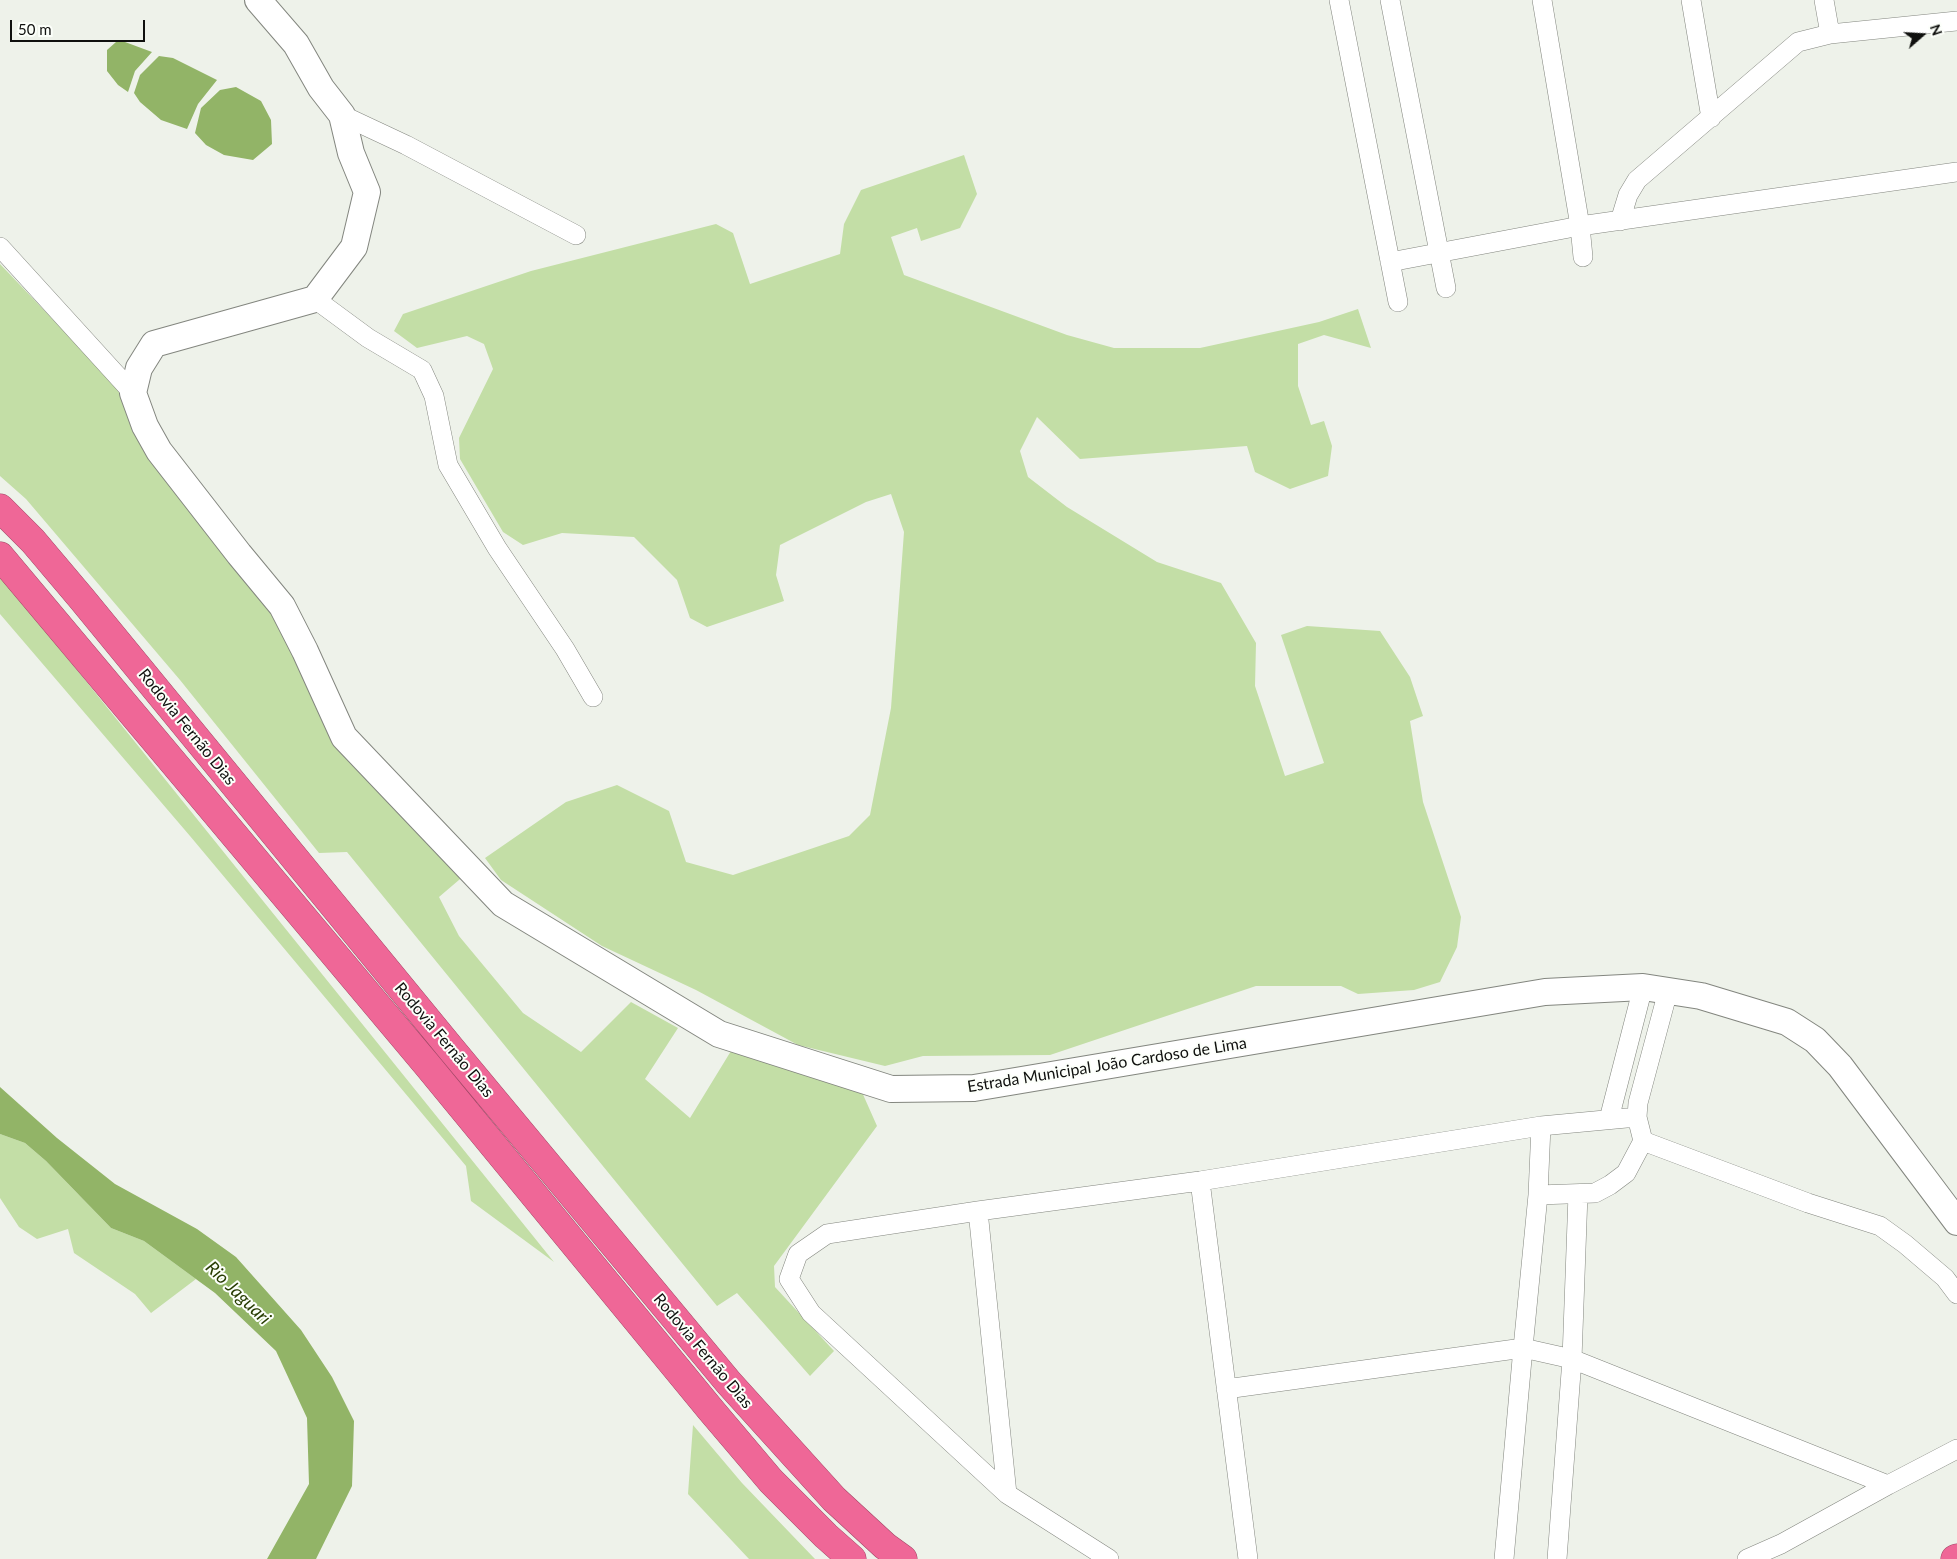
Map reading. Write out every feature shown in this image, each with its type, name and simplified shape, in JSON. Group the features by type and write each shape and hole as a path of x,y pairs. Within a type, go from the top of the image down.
{"highway":[{"name":"Rodovia Fernão Dias","path":"0,508 33,541 728,1383 834,1499 903,1559"},
{"name":"Rodovia Fernão Dias","path":"0,556 415,1051 710,1409 771,1480 826,1536 852,1559"}],"street":[{"path":"258,0 296,44 321,88 342,116 352,153 367,192 354,247 314,299 368,338 422,370 434,396 448,465 497,548 565,649 593,696"},
{"path":"1339,0 1398,302"},
{"path":"1390,0 1446,288"},
{"path":"1542,0 1580,226 1583,257"},
{"path":"1691,0 1711,118"},
{"path":"1824,0 1830,34"},
{"path":"1620,220 1628,196 1637,180 1798,42 1830,34 1957,21"},
{"path":"342,116 414,150 576,235"},
{"path":"1390,262 1580,226 1957,172"},
{"path":"0,247 134,393"},
{"name":"Estrada Municipal João Cardoso de Lima","path":"314,299 154,344 139,368 134,393 145,426 159,451 282,606 305,650 344,737 503,904 719,1034 891,1089 974,1088 1546,992 1656,989 1701,996 1787,1022 1815,1040 1840,1066 1957,1222"},
{"path":"1538,1195 1595,1193 1610,1186 1626,1173 1643,1141 1637,1117 1638,1103 1656,989"},
{"path":"1609,1119 1656,989"},
{"path":"1109,1559 1007,1494 811,1314 789,1279 798,1254 827,1234 978,1211 1200,1181 1541,1126 1637,1117"},
{"path":"1504,1559 1538,1195 1541,1126"},
{"path":"1643,1141 1808,1203 1880,1226 1906,1244 1945,1278 1957,1294"},
{"path":"1200,1181 1248,1559"},
{"path":"1557,1559 1572,1359 1578,1194"},
{"path":"978,1211 1007,1494"},
{"path":"1226,1389 1523,1348 1572,1359 1888,1485"},
{"path":"1747,1559 1781,1544 1888,1485 1957,1450"}],"shaded area":[{"path":"964,155 977,194 960,228 921,241 917,228 891,237 904,275 1067,335 1114,348 1200,348 1319,322 1358,309 1371,348 1324,335 1298,344 1298,386 1311,425 1324,421 1332,446 1328,476 1290,489 1255,472 1247,446 1080,459 1037,417 1020,451 1028,477 1067,507 1157,562 1221,583 1256,643 1255,686 1285,776 1324,763 1281,635 1307,626 1380,631 1410,677 1423,716 1410,721 1423,802 1461,917 1457,947 1440,982 1414,990 1358,994 1341,986 1256,986 1050,1055 923,1056 885,1066 798,1045 696,990 602,946 501,880 485,858 566,802 617,785 669,811 686,862 733,875 849,836 870,815 891,708 904,532 891,494 866,502 780,545 776,575 784,601 707,627 690,618 677,580 634,537 562,533 523,545 503,532 460,459 459,438 493,369 484,344 467,336 417,348 394,331 403,314 531,271 716,224 733,233 750,284 840,254 844,224 861,190"},
{"path":"0,264 124,394 273,608 339,742 466,874 439,897 459,936 523,1013 581,1052 631,1002 678,1028 645,1079 690,1118 731,1051 861,1090 877,1126 774,1266 775,1287 834,1351 810,1376 737,1293 717,1306 347,852 319,853 180,680 26,499 0,476"},
{"path":"0,577 554,1262 471,1201 466,1166 190,836 0,614"},
{"path":"0,1134 25,1143 46,1161 111,1228 144,1241 196,1279 151,1313 135,1294 74,1253 68,1229 37,1239 19,1227 0,1198"},
{"path":"693,1425 742,1483 815,1559 749,1559 688,1494"}],"water":[{"path":"116,42 125,42 152,52 135,71 128,92 118,85 107,71 107,50"},
{"path":"159,56 173,58 217,80 198,104 187,129 161,120 140,102 134,93 140,75"},
{"path":"236,87 261,101 271,120 272,144 253,160 224,155 206,145 195,133 201,108 220,90"},
{"name":"Rio Jaguari","path":"0,1087 57,1138 115,1184 197,1229 236,1257 301,1330 332,1377 354,1421 352,1486 316,1559 267,1559 309,1484 307,1418 276,1351 215,1293 144,1241 111,1228 46,1161 25,1143 0,1134"}]}
